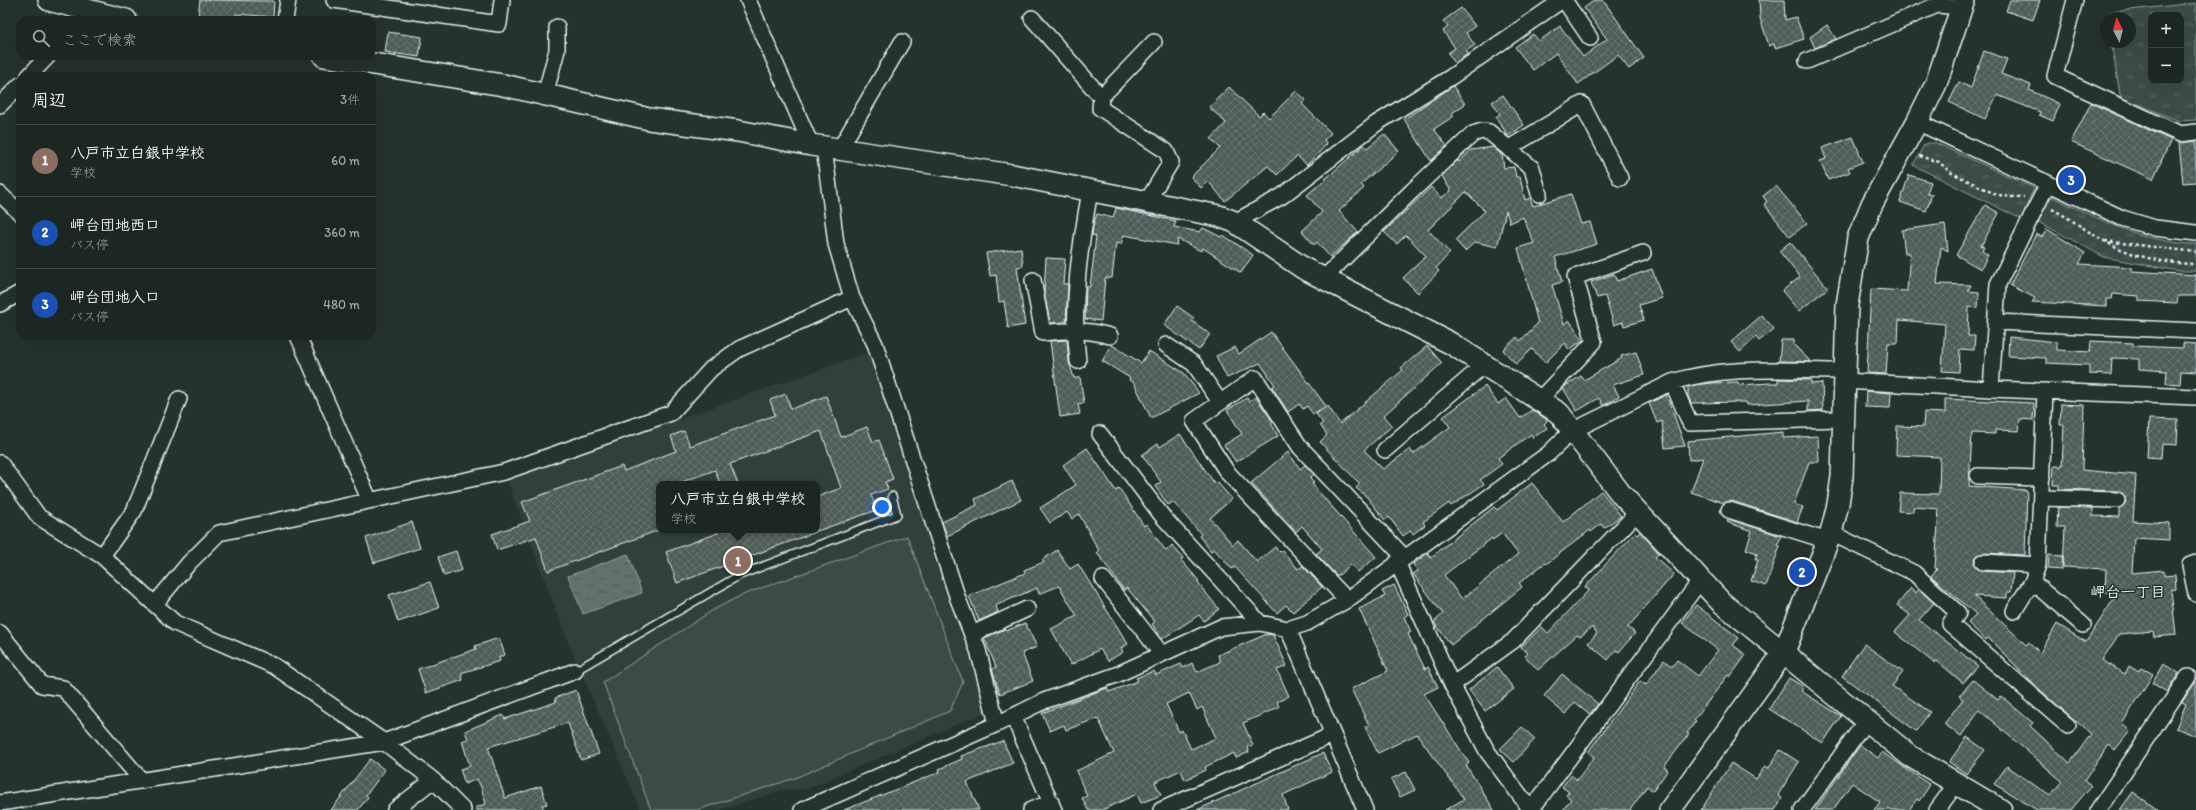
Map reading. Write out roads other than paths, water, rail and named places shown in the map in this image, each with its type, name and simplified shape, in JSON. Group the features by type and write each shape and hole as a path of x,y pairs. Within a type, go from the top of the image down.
{"street":[{"path":"49,0 72,14 90,16"},
{"path":"286,16 288,0"},
{"path":"334,0 423,6 499,24 502,0"},
{"path":"748,0 825,147 836,244 852,298 875,344 958,599 978,650 997,724"},
{"path":"1235,222 1282,196 1376,123 1451,77 1563,0 1590,38"},
{"path":"2075,0 2055,76 2180,134 2196,132"},
{"path":"1670,810 1784,652 1830,537 1838,504 1842,477 1847,305 1858,238 1872,204 1936,84 1962,4 1937,5 1806,61"},
{"path":"1032,18 1101,97"},
{"path":"546,95 556,50 557,27"},
{"path":"825,147 902,42"},
{"path":"1146,203 1171,162 1166,151 1100,108 1101,97 1154,42"},
{"path":"33,72 44,60"},
{"path":"349,60 503,85 649,119 738,131 825,147 1012,175 1146,203 1219,216 1235,222 1303,268 1452,344 1559,412 1572,431 1637,512 1721,602 1910,756 2001,810"},
{"path":"0,105 16,89"},
{"path":"1509,148 1582,104 1620,178"},
{"path":"1917,122 2122,218 2155,228 2196,233"},
{"path":"1323,278 1412,190 1473,134 1482,131 1489,132 1532,168 1540,194"},
{"path":"1991,389 1998,284 2047,184"},
{"path":"1078,361 1074,329 1077,280 1090,191"},
{"path":"0,194 16,209"},
{"path":"1539,400 1594,342 1575,277 1643,253"},
{"path":"1033,280 1043,333 1074,329 1110,336"},
{"path":"0,304 16,295"},
{"path":"155,604 189,562 219,533 369,499 504,472 671,413 711,369 739,349 852,298"},
{"path":"1996,322 2196,331"},
{"path":"300,340 369,499"},
{"path":"1166,345 1194,364 1220,402"},
{"path":"1385,450 1485,364"},
{"path":"802,810 997,724 1044,701 1116,675 1161,653 1221,627 1260,623 1288,628 1307,622 1347,600 1548,454 1572,431 1672,382 1688,377 1737,369 1760,372 1844,376 1991,389 2196,397"},
{"path":"1347,600 1227,472 1194,420 1255,378 1300,447 1401,560 1452,685 1487,751 1531,810 1700,581"},
{"path":"1672,382 1690,423 1843,419"},
{"path":"2014,611 2032,582 2038,565 2045,391"},
{"path":"102,556 134,511 179,399"},
{"path":"1100,434 1163,517 1260,623"},
{"path":"0,464 39,516 102,556 175,623 274,666 384,742 433,780 463,810"},
{"path":"1978,476 2042,478"},
{"path":"2041,498 2117,500"},
{"path":"1729,510 1830,537 1914,573 1958,613 1950,624 2068,726"},
{"path":"1452,685 1513,641 1637,512"},
{"path":"1983,562 2038,565"},
{"path":"2196,563 2190,564 2196,594"},
{"path":"1103,579 1161,653"},
{"path":"2032,582 2083,625"},
{"path":"972,634 1027,609"},
{"path":"1288,628 1365,810"},
{"path":"0,633 42,685 63,688 142,781"},
{"path":"0,803 384,742 575,671"},
{"path":"2098,810 2188,677"},
{"path":"1013,716 1052,806 1031,810"},
{"path":"1802,810 1866,721"},
{"path":"1161,810 1332,735"},
{"path":"395,810 433,780"},
{"path":"1937,810 1956,784"}],"lane":[{"path":"575,671 740,575 897,515 892,496"}],"water":[{"path":"628,554 642,593 583,614 568,576"}],"place":[{"name":"岬台団地入口","path":"2071,180"},
{"name":"八戸市立白銀中学校","path":"738,561"},
{"name":"岬台団地西口","path":"1802,572"}],"district":[{"name":"岬台一丁目","path":"2128,592"}]}
